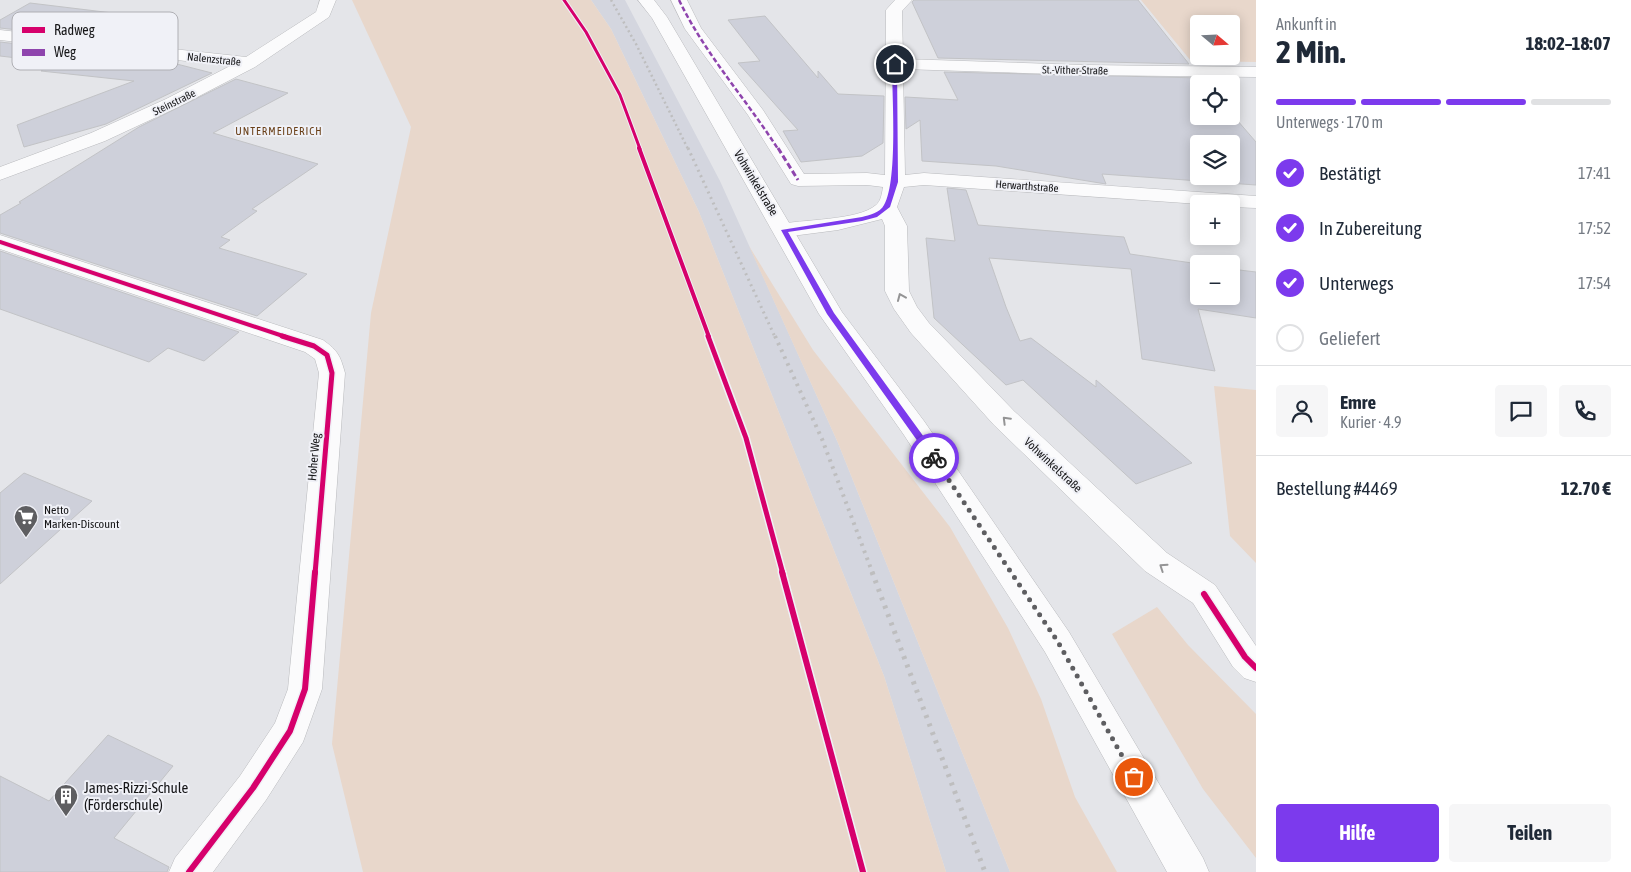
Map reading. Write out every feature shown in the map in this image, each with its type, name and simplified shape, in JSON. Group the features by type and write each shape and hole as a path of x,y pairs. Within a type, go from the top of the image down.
{"street":[{"name":"Steinstraße","path":"0,174 98,137 172,103 249,63 323,14 328,0"},
{"name":"Vohwinkelstraße","path":"646,0 659,17 831,314 914,428 1058,642 1189,872"},
{"name":"Herwarthstraße","path":"679,0 693,29 756,114 798,180 867,179 895,182 924,179 1256,202"},
{"path":"784,230 862,219 875,216 887,207 895,182 894,10 904,0"},
{"name":"Nalenzstraße","path":"178,55 249,63"},
{"name":"St.-Vither-Straße","path":"895,64 1084,70 1256,72"},
{"name":"Vohwinkelstraße","path":"887,207 896,226 897,291 920,328 1004,418 1156,562 1204,594 1245,657 1256,668"},
{"name":"Hoher Weg","path":"0,242 314,346 327,355 332,373 305,689 290,731 253,788 189,872"}],"shaded area":[{"path":"352,0 591,0 611,29 699,212 884,676 946,872 363,872 332,744 371,313 411,127"},
{"path":"591,0 625,0 720,181 838,443 1010,872 946,872 884,676 699,212 611,29"},
{"path":"1141,0 1256,0 1256,62 1240,62 1240,15 1190,15 1190,60"},
{"path":"749,246 813,350 950,527 1008,628 1041,699 1075,797 1117,872 1010,872 838,443"},
{"path":"1214,386 1256,390 1256,563 1230,536"},
{"path":"1157,607 1188,645 1256,714 1256,858 1203,789 1112,634"}],"building":[{"path":"914,0 1138,0 1189,64 938,58 912,2"},
{"path":"30,3 104,12 14,12"},
{"path":"12,13 12,29 0,28 0,20"},
{"path":"765,16 818,78 818,71 838,94 884,96 883,143 862,156 801,162 783,131 798,130 738,63 760,61 728,20"},
{"path":"0,42 12,43 12,57 0,56"},
{"path":"178,64 212,73 106,124 24,147 17,125 134,81 41,71 178,70"},
{"path":"944,72 1190,78 1190,125 1240,125 1240,123 1256,142 1256,185 1240,184 1240,135 1190,135 1190,180 1102,174 1106,184 996,166 922,161 920,120 906,129 905,97 958,100"},
{"path":"236,79 288,93 213,133 318,164 252,209 257,211 221,237 230,240 219,248 307,274 257,316 0,233 0,215 21,203 19,202 139,127"},
{"path":"947,188 966,190 978,225 1124,237 1130,254 1190,263 1190,305 1240,305 1240,270 1256,272 1256,318 1198,309 1215,371 1142,359 1131,269 989,258 1020,341 1031,338 1096,387 1096,380 1192,463 1136,484 1023,380 1006,385 934,318 926,238 955,241"},
{"path":"0,251 239,332 204,361 168,348 149,362 0,309"},
{"name":"Netto Marken-Discount","path":"24,473 92,501 0,584 0,493"},
{"name":"James-Rizzi-Schule (Förderschule)","path":"108,735 173,766 114,838 169,867 167,872 0,872 0,776 49,801"}],"railway":[{"path":"611,0 636,44 688,149"},
{"path":"688,148 775,337"},
{"path":"775,336 822,439 873,574"},
{"path":"872,572 985,872"}],"marked path":[{"path":"679,0 693,29 756,114 798,180"}],"cycle path":[{"path":"564,0 586,32 620,95 746,438 863,872"},
{"path":"0,242 314,346 327,355 332,373 305,689 290,731 253,788 189,872"},
{"path":"1204,594 1245,657 1256,668"}],"way so far":[{"path":"934,458 1058,642 1134,777"}],"place":[{"name":"Netto Marken-Discount","path":"26,538"},
{"name":"James-Rizzi-Schule (Förderschule)","path":"66,817"}],"district":[{"name":"UNTERMEIDERICH","path":"279,131"}],"route":[{"path":"895,64 895,182 887,207 875,216 862,219 784,230 831,314 934,458"}]}
